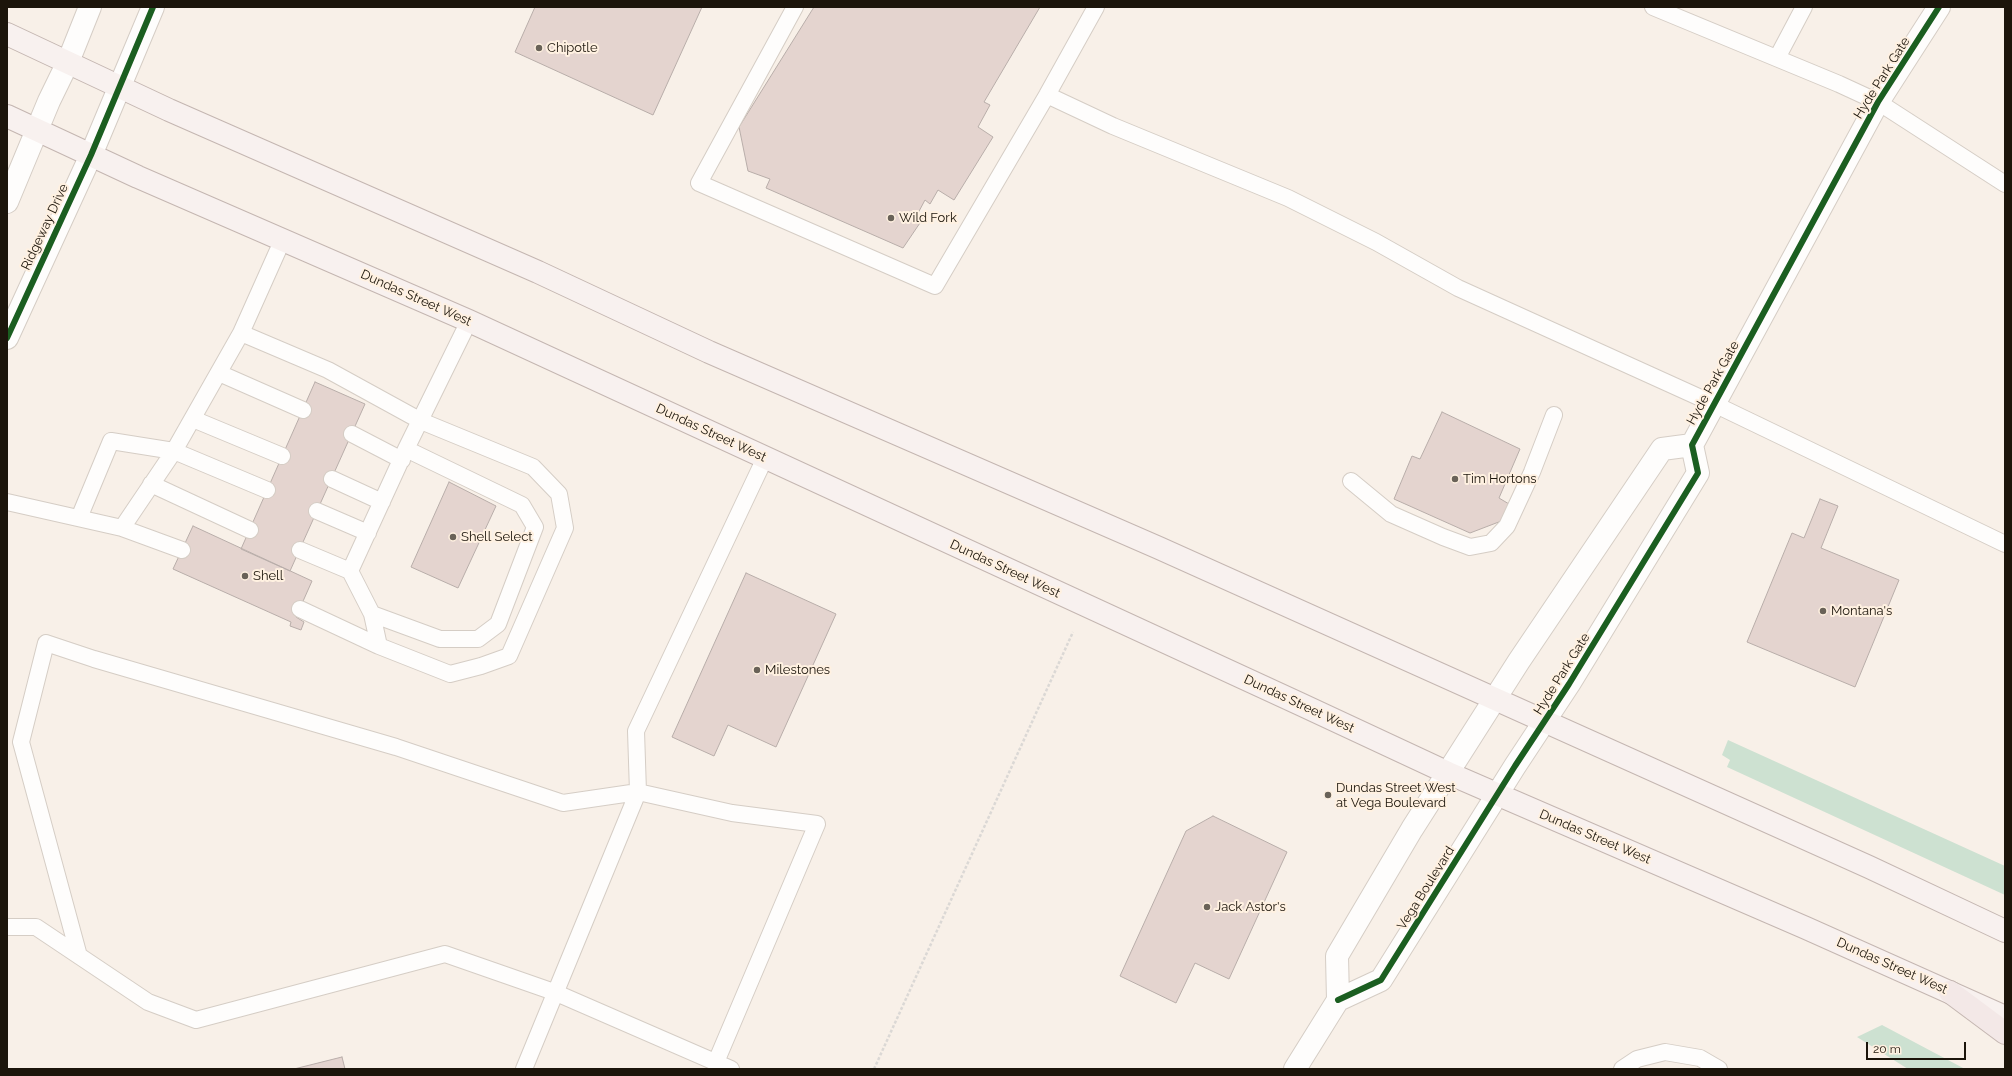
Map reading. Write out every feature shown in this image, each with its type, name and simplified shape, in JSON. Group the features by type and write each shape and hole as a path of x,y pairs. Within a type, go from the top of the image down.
{"highway":[{"path":"1950,992 2005,1033"}],"main road":[{"path":"7,34 120,87 538,272 709,352 1159,548 1869,867 2005,931"},
{"name":"Dundas Street West","path":"7,116 138,176 469,321 1300,704 1448,774 2005,1017"}],"street":[{"path":"7,202 49,101 68,62 90,7"},
{"name":"Ridgeway Drive","path":"7,338 91,155 153,7"},
{"name":"Hyde Park Gate","path":"1515,766 1545,722 1698,473 1692,445 1878,102 1939,7"},
{"name":"Hyde Park Gate","path":"1448,774 1495,699 1662,449 1692,445"},
{"name":"Vega Boulevard","path":"1338,1000 1382,980 1498,796 1515,766"},
{"path":"1295,1069 1338,1000 1337,956 1412,829 1448,774"}],"lane":[{"path":"795,7 699,184 935,286 1047,95 1096,7"},
{"path":"1653,7 1777,58 1878,102 2005,184"},
{"path":"1777,58 1804,7"},
{"path":"1047,95 1113,126 1288,198 1376,242 1458,288 1714,404 2005,544"},
{"path":"122,528 174,451 219,373 241,333 283,239"},
{"path":"350,571 404,454 469,321"},
{"path":"241,333 328,370 421,421 533,467 559,494 565,528 508,656 481,666 450,674 379,646 300,608"},
{"path":"219,373 303,410"},
{"path":"1351,481 1391,514 1443,537 1470,547 1491,542 1508,526 1532,472 1554,415"},
{"path":"193,419 282,456"},
{"path":"352,434 404,454 522,505 535,526 498,624 478,639 440,639 372,614"},
{"path":"79,518 111,441 174,451 267,490"},
{"path":"524,1069 554,992 638,792 636,731 765,458"},
{"path":"332,479 382,502"},
{"path":"151,484 250,530"},
{"path":"7,502 122,528 182,550"},
{"path":"317,511 368,533"},
{"path":"300,550 350,571 372,614 379,646"},
{"path":"79,956 21,742 46,643 102,661 396,747 564,803 638,792 732,813 817,824 716,1062"},
{"path":"7,927 36,927 148,1002 196,1020 446,954 554,992 730,1069"},
{"path":"1622,1069 1637,1059 1665,1052 1700,1058 1719,1069"}],"path":[{"path":"874,1069 1085,606"}],"green space":[{"path":"1728,740 2005,866 2005,895 1727,767 1730,760 1722,755"},
{"path":"1882,1025 1965,1069 1908,1069 1857,1037"}],"building":[{"path":"535,7 702,7 653,115 515,52"},
{"path":"814,7 1040,7 984,102 990,105 978,127 993,137 954,200 938,190 930,204 925,200 917,215 924,217 903,248 766,188 770,179 748,171 739,127"},
{"name":"Shell","path":"315,382 365,404 290,571 241,549"},
{"name":"Tim Hortons","path":"1442,412 1520,449 1499,498 1509,504 1504,520 1470,533 1394,499 1412,456 1420,459"},
{"name":"Shell Select","path":"449,482 496,506 458,588 411,567"},
{"name":"Montana's","path":"1820,499 1838,506 1821,548 1899,580 1855,687 1747,642 1792,533 1804,538"},
{"name":"Shell","path":"193,526 312,581 296,617 304,622 301,630 290,626 291,622 173,569"},
{"name":"Milestones","path":"746,573 836,614 776,747 728,725 714,756 672,737"},
{"name":"Jack Astor's","path":"1213,816 1287,852 1229,979 1195,963 1176,1003 1120,976 1186,831"},
{"path":"342,1057 345,1069 294,1069"}],"cycle path":[{"path":"7,338 91,155 153,7"},
{"path":"1338,1000 1381,980 1515,766 1569,684 1698,473 1692,445 1878,102 1939,7"}],"place":[{"name":"Chipotle","path":"539,48"},
{"name":"Wild Fork","path":"891,218"},
{"name":"Tim Hortons","path":"1455,479"},
{"name":"Shell Select","path":"453,537"},
{"name":"Shell","path":"245,576"},
{"name":"Montana's","path":"1823,611"},
{"name":"Milestones","path":"757,670"},
{"name":"Dundas Street West at Vega Boulevard","path":"1328,795"},
{"name":"Jack Astor's","path":"1207,907"}]}
